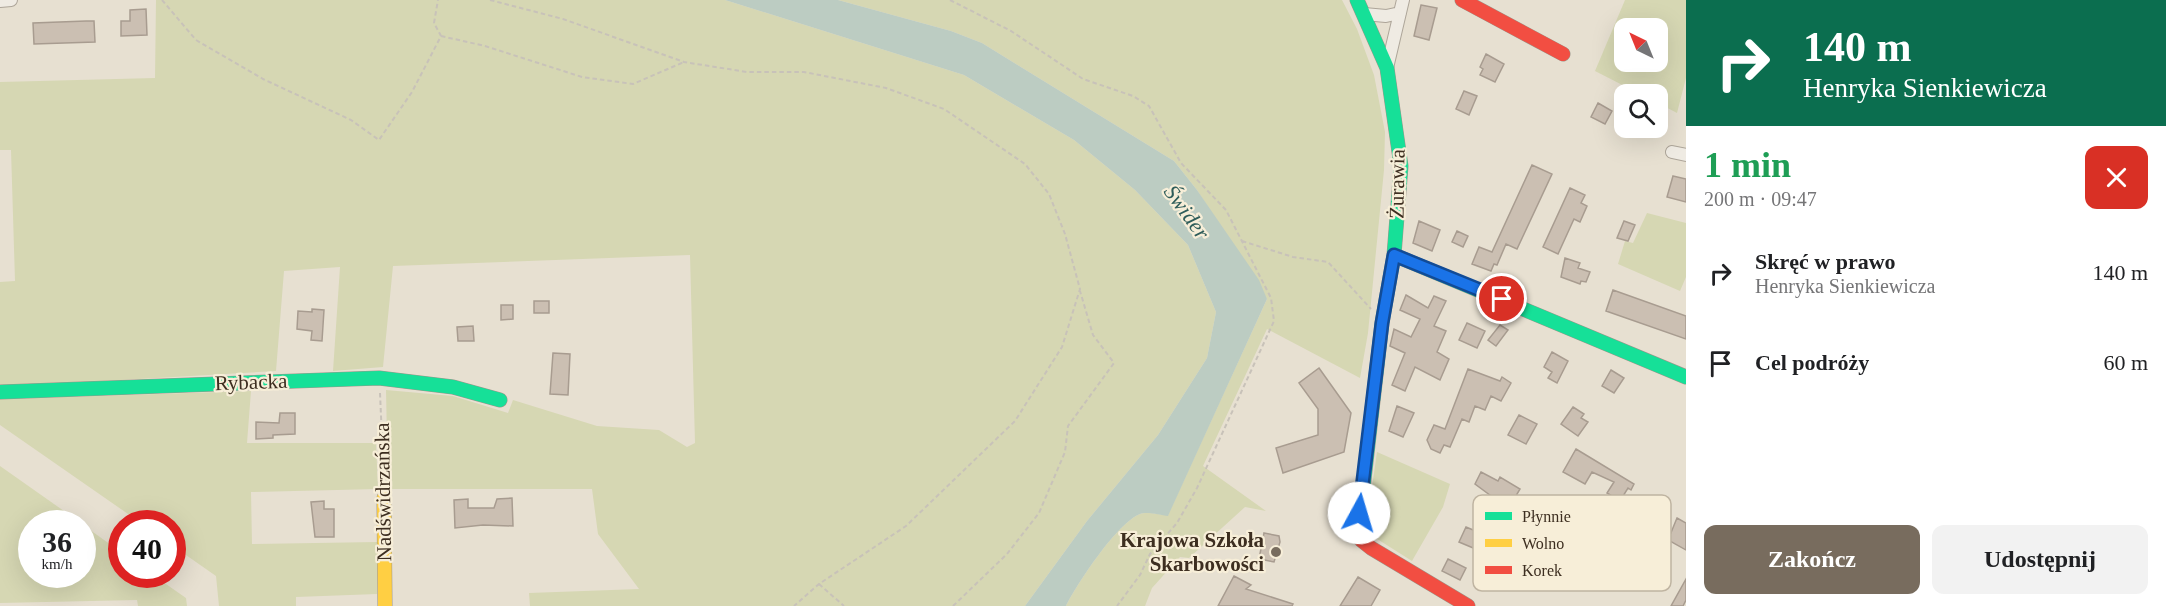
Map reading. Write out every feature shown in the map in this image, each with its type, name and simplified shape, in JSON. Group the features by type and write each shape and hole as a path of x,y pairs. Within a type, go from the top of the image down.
{"street":[{"path":"0,1 11,0"},
{"name":"Żurawia","path":"1357,0 1387,68 1401,166 1394,255 1382,323 1359,513 1361,540 1468,606"},
{"path":"1387,68 1403,0"},
{"path":"1462,0 1563,54"},
{"path":"1364,14 1386,16 1400,13"},
{"path":"1672,152 1686,155"},
{"path":"1394,255 1686,377"},
{"name":"Rybacka","path":"0,392 379,378 453,387 500,400"},
{"name":"Nadświdrzańska","path":"384,498 384,606"}],"path":[{"path":"162,0 196,40 263,79 351,120 379,140 412,92 441,36"},
{"path":"438,0 434,23 441,36 485,46 582,77 633,84 684,62"},
{"path":"490,0 563,19 684,62 747,72 804,72 886,88 944,109 1025,164 1049,194 1065,234 1093,335 1114,363 1068,426 1065,452 1039,513 1007,554 953,606"},
{"path":"950,0 1011,30 1083,79 1133,96 1149,106 1181,163 1226,210 1271,297 1274,321 1197,488 1177,523 1150,554 1140,575 1117,606"},
{"path":"1242,241 1293,257 1328,262 1382,323"},
{"path":"794,606 819,584 906,526 1015,421 1062,347 1080,289"},
{"name":"Nadświdrzańska","path":"379,378 384,498"},
{"path":"819,584 844,606"}],"green space":[{"path":"156,0 725,0 964,75 1074,140 1135,190 1188,245 1216,312 1207,358 1158,435 1087,521 1025,606 530,606 529,593 639,589 598,534 592,489 388,489 386,390 453,396 508,413 513,400 597,426 659,430 687,447 695,443 690,255 393,266 383,367 333,371 340,267 284,271 276,371 0,387 0,282 15,281 11,150 0,150 0,82 155,78"},
{"path":"838,0 1342,0 1357,29 1374,75 1385,132 1384,170 1368,333 1360,378 1267,329 1203,466 1266,511 1245,507 1189,558 1180,557 1152,588 1145,606 1066,606 1098,555 1120,529 1143,513 1168,515 1267,299 1197,190 1174,161 982,43 951,31"},
{"path":"1625,0 1686,0 1686,78 1677,113 1668,108 1668,84 1620,84 1595,71 1614,26 1614,72 1668,72 1668,18 1617,18"},
{"path":"1647,213 1686,223 1686,277 1680,291 1618,264 1625,241 1633,243"},
{"path":"251,391 247,443 376,443 378,489 251,492 252,544 377,542 377,594 296,597 296,606 219,606 216,576 186,555 186,510 122,510 0,425 0,399"},
{"path":"1377,452 1450,484 1443,507 1412,561 1374,537 1368,516"},
{"path":"0,466 63,510 18,510 18,588 96,588 96,534 108,543 108,588 172,588 186,598 187,606 138,606 137,600 0,603"}],"water":[{"name":"Świder","path":"725,0 838,0 951,31 982,43 1174,161 1197,190 1259,280 1267,299 1168,516 1143,513 1120,529 1098,555 1066,606 1025,606 1087,521 1158,435 1207,358 1216,312 1188,245 1135,190 1074,140 964,75"}],"building":[{"path":"1421,5 1437,8 1429,40 1414,36"},
{"path":"146,9 147,35 121,36 121,21 130,21 130,10"},
{"path":"94,21 95,42 34,44 33,23"},
{"path":"1486,54 1504,64 1495,82 1480,75 1483,69 1480,67"},
{"path":"1464,91 1477,96 1469,115 1456,109"},
{"path":"1598,103 1612,111 1605,124 1591,117"},
{"path":"1532,165 1552,174 1517,249 1506,244 1497,265 1494,264 1491,271 1472,264 1479,247 1492,252"},
{"path":"1673,176 1686,179 1686,202 1667,197"},
{"path":"1570,188 1585,195 1581,203 1587,206 1580,222 1574,219 1558,254 1543,247"},
{"path":"1419,221 1440,230 1432,251 1413,243"},
{"path":"1624,221 1635,225 1628,241 1617,238"},
{"path":"1457,231 1468,236 1463,247 1452,242"},
{"path":"1565,258 1580,263 1578,268 1590,272 1586,282 1581,281 1580,284 1561,277"},
{"path":"1613,290 1686,316 1686,339 1606,311"},
{"path":"1406,295 1428,308 1434,296 1446,301 1434,326 1446,331 1437,352 1449,359 1440,380 1415,367 1405,391 1392,385 1405,353 1390,346 1394,329 1411,337 1420,319 1400,310"},
{"path":"534,301 549,301 549,313 534,313"},
{"path":"501,305 513,305 513,319 501,320"},
{"path":"312,309 324,310 322,341 311,340 312,331 297,329 298,311 312,312"},
{"path":"1467,323 1485,331 1477,348 1459,340"},
{"path":"1500,325 1508,330 1496,346 1488,340"},
{"path":"473,326 474,341 458,341 457,327"},
{"path":"1552,352 1568,361 1557,383 1548,378 1552,372 1544,367"},
{"path":"553,353 570,354 568,395 550,394"},
{"path":"1319,368 1351,413 1344,452 1283,473 1276,448 1318,435 1318,409 1299,383"},
{"path":"1468,369 1500,381 1502,377 1511,383 1501,401 1491,396 1485,410 1475,406 1469,422 1462,419 1450,447 1444,445 1440,453 1431,449 1427,440 1434,425 1445,429"},
{"path":"1611,370 1624,378 1614,393 1602,386"},
{"path":"1397,406 1414,413 1403,437 1389,431"},
{"path":"1573,407 1584,414 1581,418 1588,422 1578,436 1561,424"},
{"path":"280,413 295,413 295,434 273,435 273,438 256,439 256,422 279,423"},
{"path":"1519,415 1537,424 1526,444 1508,435"},
{"path":"1576,449 1634,484 1631,490 1628,488 1624,495 1610,495 1607,493 1614,482 1592,472 1585,484 1563,472"},
{"path":"1481,472 1498,481 1500,477 1520,489 1516,495 1490,495 1475,484"},
{"path":"512,498 513,526 483,525 455,528 454,500 468,499 468,508 494,508 497,499"},
{"path":"324,501 324,509 334,509 334,537 315,537 311,502"},
{"path":"1677,518 1686,523 1686,550 1671,542 1671,533"},
{"path":"1466,527 1473,530 1473,548 1459,542"},
{"path":"1264,533 1279,536 1280,542 1274,562 1259,559"},
{"path":"1448,559 1466,568 1460,580 1442,571"},
{"path":"1234,576 1251,585 1246,589 1293,604 1292,606 1218,606"},
{"path":"1358,577 1380,590 1371,606 1340,606"},
{"path":"1686,579 1686,600 1683,606 1671,606"}],"traffic: fast":[{"path":"1357,0 1387,68 1401,166 1394,255 1382,323 1359,523"},
{"path":"1394,255 1686,377"},
{"path":"0,392 379,378 453,387 500,400"}],"traffic: slow":[{"path":"384,498 385,606"}],"traffic: jam":[{"path":"1462,0 1563,54"},
{"path":"1359,523 1361,540 1371,548 1468,606"}],"place":[{"name":"Krajowa Szkoła Skarbowości","path":"1276,552"}],"route":[{"path":"1359,513 1382,323 1394,255 1502,299"}]}
